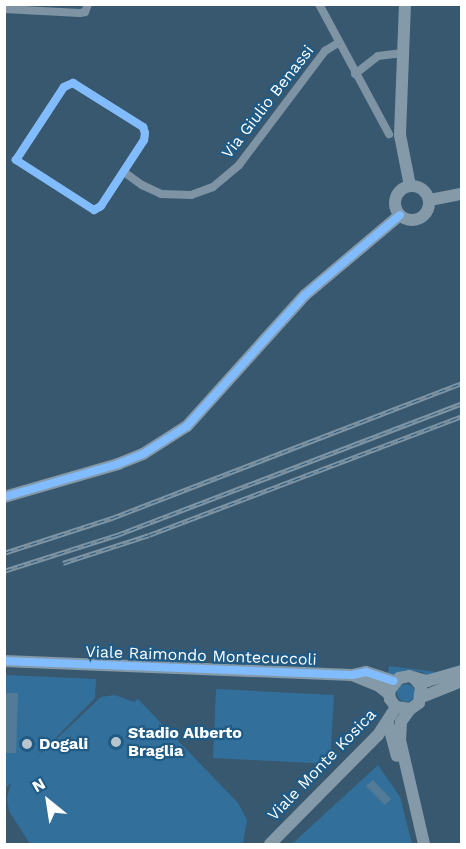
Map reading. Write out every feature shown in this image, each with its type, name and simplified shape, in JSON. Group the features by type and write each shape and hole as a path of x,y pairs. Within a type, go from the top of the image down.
{"street":[{"path":"4,9 80,13 85,12 88,4"},
{"path":"320,4 338,43 389,134"},
{"path":"405,4 401,53 400,135 410,186"},
{"name":"Via Giulio Benassi","path":"123,172 151,190 173,195 201,192 222,182 239,165 325,51 338,43"},
{"path":"355,74 381,54 401,53"},
{"path":"73,83 144,129 144,140 123,172 101,206 94,210 16,160 64,87 73,83"},
{"path":"410,186 423,189 430,200 429,210 423,217 408,220 400,215 395,207 396,197 401,190 410,186"},
{"path":"430,200 462,194"},
{"path":"4,497 118,464 144,454 187,426 305,295 400,215"},
{"name":"Viale Raimondo Montecuccoli","path":"4,662 352,675 366,672 394,681"},
{"path":"394,681 404,676 427,681 438,680 462,671"},
{"name":"Viale Raimondo Montecuccoli","path":"352,675 379,686 389,694"},
{"path":"414,678 421,686 422,697"},
{"name":"Viale Monte Kosica","path":"394,681 389,694 396,707"},
{"path":"424,844 407,778 399,728 410,709 422,697 462,681"},
{"name":"Viale Monte Kosica","path":"396,707 410,709"},
{"name":"Viale Monte Kosica","path":"270,844 388,723 396,707"},
{"path":"388,723 393,747 407,778"}],"shaded area":[{"path":"389,666 437,672 445,670 428,676 422,672 406,670 392,675 388,674"},
{"name":"Stadio Alberto Braglia","path":"5,675 96,679 95,698 33,761 101,697 115,695 134,702 138,699 238,803 247,820 243,843 30,844 9,811 7,798 11,783 5,789"},
{"path":"406,684 412,687 415,693 412,699 406,702 400,699 397,693 400,687"},
{"path":"216,689 334,695 330,764 213,758"},
{"path":"5,693 18,693 16,753 5,753"},
{"path":"378,765 400,797 412,844 292,844"},
{"path":"373,780 391,799 385,805 366,786"}],"railway":[{"path":"4,553 112,518 462,383"},
{"path":"4,571 117,535 462,403"},
{"path":"63,563 149,535 462,416"}],"cycle path":[{"path":"73,83 143,127 145,133 144,140 101,206 94,210 16,160 64,87 73,83"},
{"path":"4,497 118,464 143,454 187,426 305,295 400,215"},
{"path":"4,661 352,675 366,672 394,681"}],"place":[{"name":"Stadio Alberto Braglia","path":"116,742"},
{"name":"Dogali","path":"27,744"}]}
